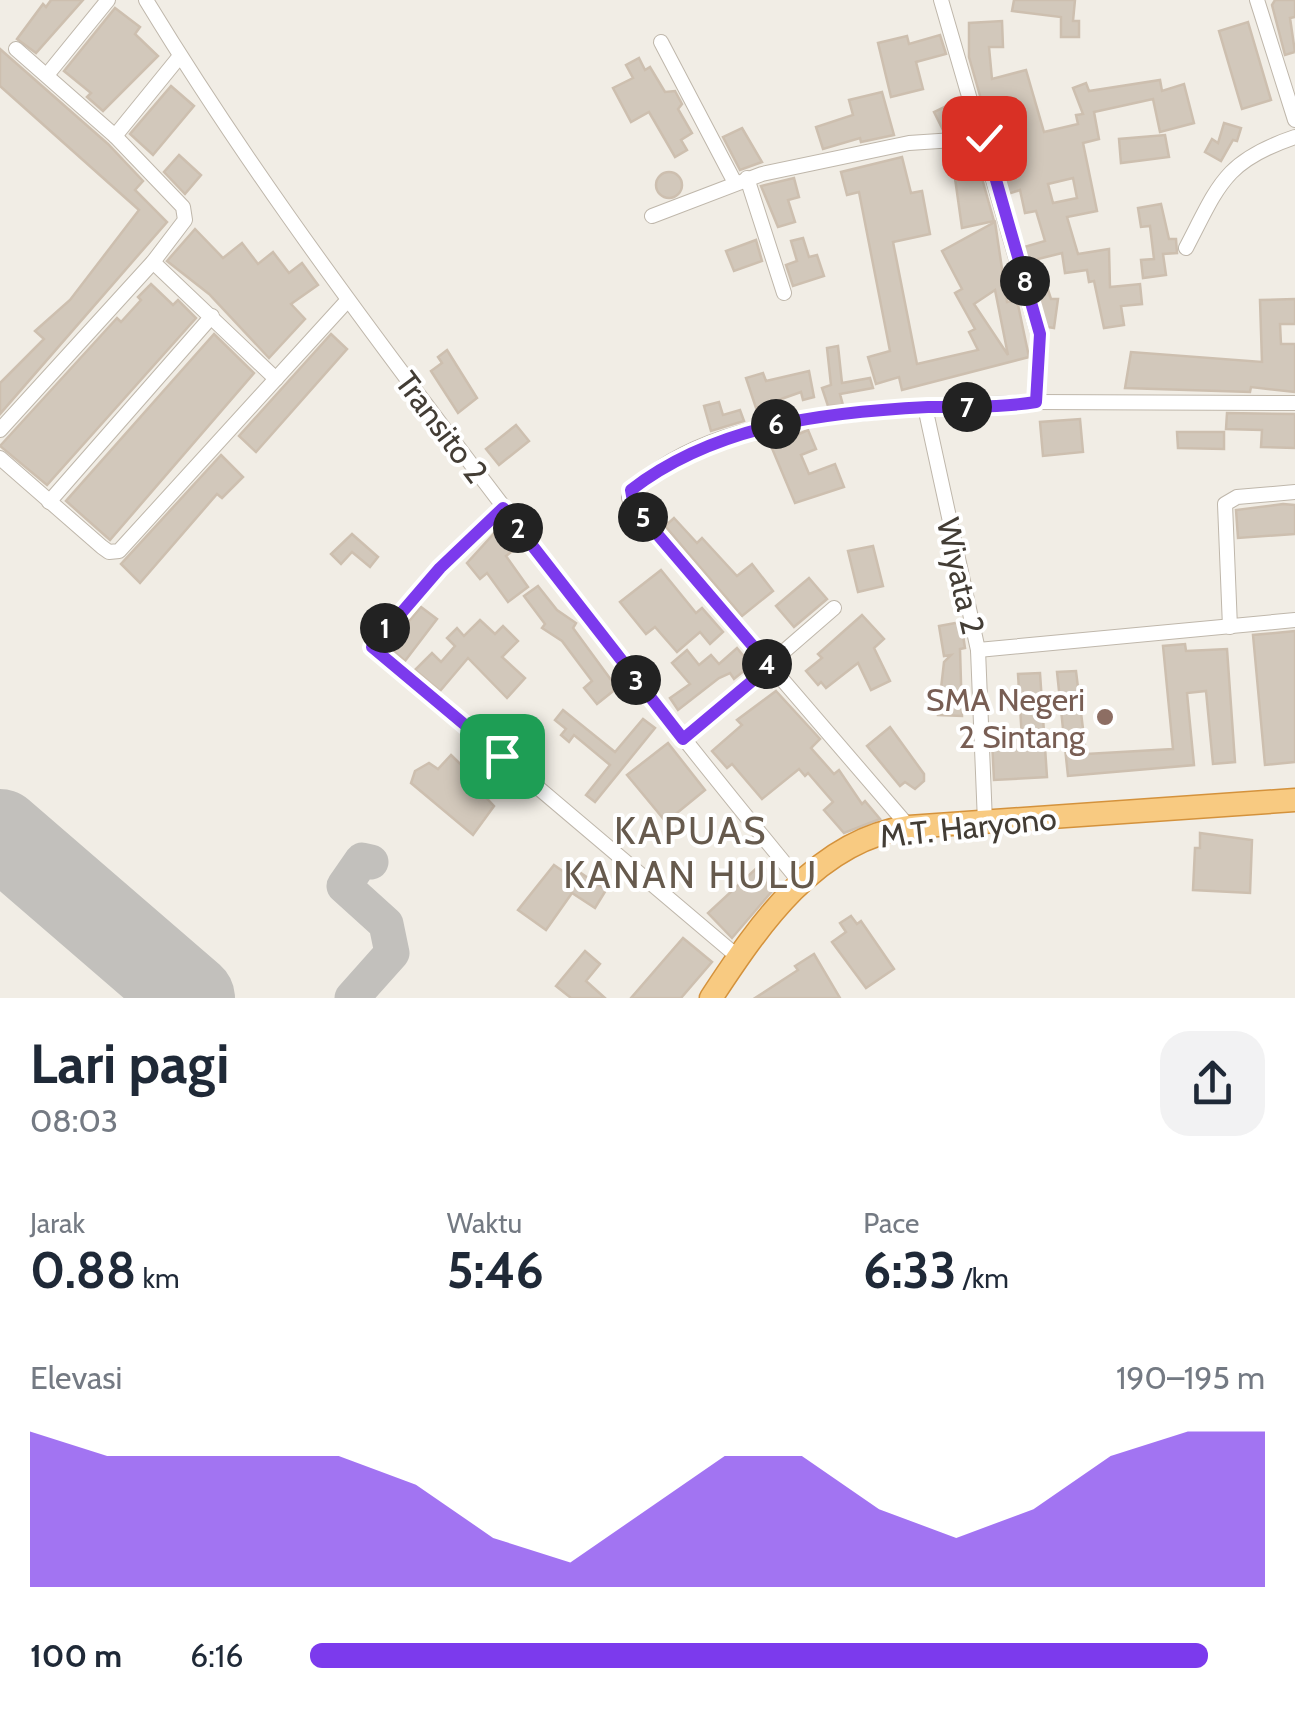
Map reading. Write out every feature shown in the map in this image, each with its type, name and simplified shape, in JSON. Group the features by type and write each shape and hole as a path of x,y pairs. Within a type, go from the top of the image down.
{"highway":[{"name":"M.T. Haryono","path":"712,998 738,957 800,882 869,835 908,827 1295,800"}],"street":[{"path":"47,75 108,0"},
{"name":"Transito 2","path":"146,0 235,145 346,302 683,739 800,882"},
{"path":"940,0 1040,334 1036,402"},
{"path":"1257,0 1295,120"},
{"path":"661,42 740,180 784,293"},
{"path":"0,430 153,262 185,220 184,206 115,136 16,49"},
{"path":"115,136 180,56"},
{"path":"1186,248 1231,170 1250,154 1295,137"},
{"path":"652,216 740,180 909,143 984,138"},
{"path":"153,262 276,378"},
{"path":"0,458 109,552 120,551 346,302"},
{"path":"49,502 212,316"},
{"path":"908,827 634,507 629,494 672,460 766,427 917,408 1036,402 1295,403"},
{"name":"Wiyata 2","path":"917,408 978,650 985,822"},
{"path":"1230,627 1224,504 1237,497 1295,492"},
{"path":"503,508 440,568 372,647 738,957"},
{"path":"683,739 834,608"},
{"path":"978,650 1295,620"}],"building":[{"path":"51,0 83,0 36,53 17,39 43,4 46,7"},
{"path":"1014,0 1075,0 1073,21 1079,21 1079,37 1061,37 1061,17 1012,11"},
{"path":"1275,0 1295,0 1295,17 1290,18 1295,52 1285,55 1272,5"},
{"path":"115,8 140,27 135,34 158,56 103,111 87,97 91,93 64,71"},
{"path":"1002,21 1003,47 989,47 992,79 1026,70 1044,132 1078,124 1076,115 1083,114 1073,88 1086,83 1089,91 1160,80 1162,91 1184,84 1194,123 1160,132 1153,99 1094,112 1099,139 1083,143 1097,211 1067,217 1078,254 1109,249 1110,287 1140,284 1142,304 1121,306 1124,325 1104,328 1094,281 1089,282 1087,270 1065,273 1062,253 1038,259 1051,299 1058,299 1054,328 1047,327 1024,247 1045,241 1036,211 1025,213 1020,190 1008,194 969,57 969,23","holes":["1073,178 1077,198 1053,203 1048,184"]},
{"path":"1248,22 1271,100 1242,109 1219,31"},
{"path":"940,35 946,54 916,62 923,89 891,97 878,43 907,36 909,44"},
{"path":"0,49 108,144 143,181 135,190 167,222 0,414 0,383 44,339 35,331 70,300 139,210 0,86"},
{"path":"639,58 645,70 650,67 665,92 675,91 682,104 678,109 692,133 681,140 687,150 675,157 649,112 631,122 613,88 633,78 626,65"},
{"path":"171,86 194,106 153,155 130,134"},
{"path":"882,92 894,135 861,142 860,138 823,149 816,127 853,115 849,100"},
{"path":"959,100 965,122 943,130 934,112"},
{"path":"1224,123 1241,128 1237,141 1233,140 1221,161 1205,152 1212,139 1218,143"},
{"path":"742,128 762,162 740,170 723,137"},
{"path":"1165,135 1169,157 1121,163 1119,139"},
{"path":"179,155 201,175 185,194 164,172"},
{"path":"902,157 911,193 922,191 930,234 893,242 917,364 978,350 969,332 975,329 955,293 962,289 942,251 995,222 1007,302 1017,300 1029,357 902,390 899,377 876,384 868,357 890,351 859,192 847,195 841,172","holes":["995,290 1008,355 974,304"]},
{"path":"977,161 994,221 962,228 953,164"},
{"path":"669,172 678,176 682,185 678,194 669,198 660,194 656,185 660,176"},
{"path":"794,178 799,197 788,200 795,222 778,227 761,186"},
{"path":"1161,204 1169,239 1176,239 1177,253 1163,254 1166,275 1143,278 1141,260 1154,259 1150,226 1141,227 1138,208"},
{"path":"195,229 223,258 242,243 258,264 273,252 289,273 302,263 318,285 291,304 305,319 269,358 209,294 167,261"},
{"path":"803,238 809,257 817,255 824,276 793,286 786,265 797,261 791,241"},
{"path":"756,240 762,261 734,271 726,251"},
{"path":"151,284 173,305 178,300 196,318 47,485 0,446 117,318 121,322"},
{"path":"1295,299 1295,324 1280,324 1281,344 1295,344 1295,392 1251,387 1250,392 1125,388 1131,352 1262,362 1260,300"},
{"path":"214,334 254,373 110,540 66,501"},
{"path":"331,334 347,349 256,452 239,436"},
{"path":"838,346 842,383 870,378 873,388 840,394 843,405 828,406 822,388 831,385 827,348"},
{"path":"447,350 477,398 458,413 431,371 442,363 438,357"},
{"path":"809,371 814,397 803,400 801,392 756,408 746,378 763,373 766,381"},
{"path":"719,402 723,415 740,410 744,421 711,431 704,406"},
{"path":"1227,413 1295,414 1295,448 1261,447 1262,430 1226,429"},
{"path":"1080,419 1083,452 1043,456 1040,422"},
{"path":"516,425 529,441 499,465 486,449"},
{"path":"808,430 816,449 801,455 809,474 835,464 844,487 795,503 771,446"},
{"path":"1177,432 1224,432 1224,449 1178,448"},
{"path":"221,455 243,477 222,498 217,494 140,583 121,564"},
{"path":"1295,505 1295,534 1238,538 1236,510"},
{"path":"674,518 697,543 702,538 737,576 752,564 773,591 742,616 665,526"},
{"path":"499,528 515,549 506,556 528,587 508,602 487,573 480,579 467,563"},
{"path":"352,534 378,557 370,567 352,552 341,564 331,554"},
{"path":"873,546 883,586 858,592 848,551"},
{"path":"661,570 696,613 702,608 723,632 710,644 700,632 677,652 655,627 646,634 620,602"},
{"path":"809,578 827,599 794,627 776,606"},
{"path":"538,586 557,610 576,623 573,628 617,688 597,704 584,688 592,681 562,641 542,628 545,624 524,596"},
{"path":"421,607 437,619 405,661 388,646"},
{"path":"862,615 884,639 874,648 890,681 871,690 858,663 826,688 821,682 818,685 806,671 822,658 818,654"},
{"path":"480,620 495,634 503,626 518,641 502,657 525,678 507,698 468,658 440,691 415,670 432,653 441,662 455,646 447,638 457,628 464,636"},
{"path":"961,622 965,648 960,649 962,716 938,715 944,662 951,655 944,656 939,626"},
{"path":"1295,631 1295,762 1265,765 1253,635"},
{"path":"1185,644 1186,651 1227,649 1235,762 1213,764 1206,691 1187,693 1194,765 1068,776 1057,672 1076,671 1086,754 1173,749 1163,646"},
{"path":"737,648 751,665 734,679 730,673 719,678 678,710 670,698 690,684 672,663 687,650 699,665 711,655 719,664"},
{"path":"1040,673 1047,777 994,780 992,741 1022,739 1018,674"},
{"path":"776,691 820,739 811,748 834,774 839,770 862,804 865,801 880,819 844,833 824,810 833,802 808,773 805,776 799,769 762,799 732,764 727,768 712,751 742,725 737,720"},
{"path":"563,710 615,752 643,719 655,728 595,802 586,795 610,765 574,735 569,742 561,735 566,729 555,720"},
{"path":"890,727 924,774 924,781 915,789 905,782 900,786 867,746"},
{"path":"668,743 705,790 666,822 627,775"},
{"path":"451,755 483,786 479,790 494,806 473,835 411,783 415,771 429,763 438,769"},
{"path":"1200,833 1252,840 1250,893 1193,890 1195,848 1200,848"},
{"path":"761,864 779,883 732,938 708,913"},
{"path":"554,865 564,872 569,865 606,890 595,908 572,893 546,930 518,910"},
{"path":"851,916 857,924 861,921 894,969 866,988 832,942 846,932 840,923"},
{"path":"683,938 712,962 681,998 631,998"},
{"path":"585,951 600,964 586,981 605,998 571,998 556,986"},
{"path":"814,954 840,998 755,998 798,970 795,966"}],"taxiway":[{"path":"352,998 392,953 386,924 344,886 362,860 371,862"}],"runway":[{"path":"0,833 191,998"}],"place":[{"name":"SMA Negeri 2 Sintang","path":"1105,717"}],"district":[{"name":"KAPUAS KANAN HULU","path":"691,852"}],"route":[{"path":"502,756 372,647 379,634 440,568 503,508 683,739 770,666 634,507 629,498 631,490 672,460 696,449 776,424 925,407 1036,402 1042,344 984,138"}]}
